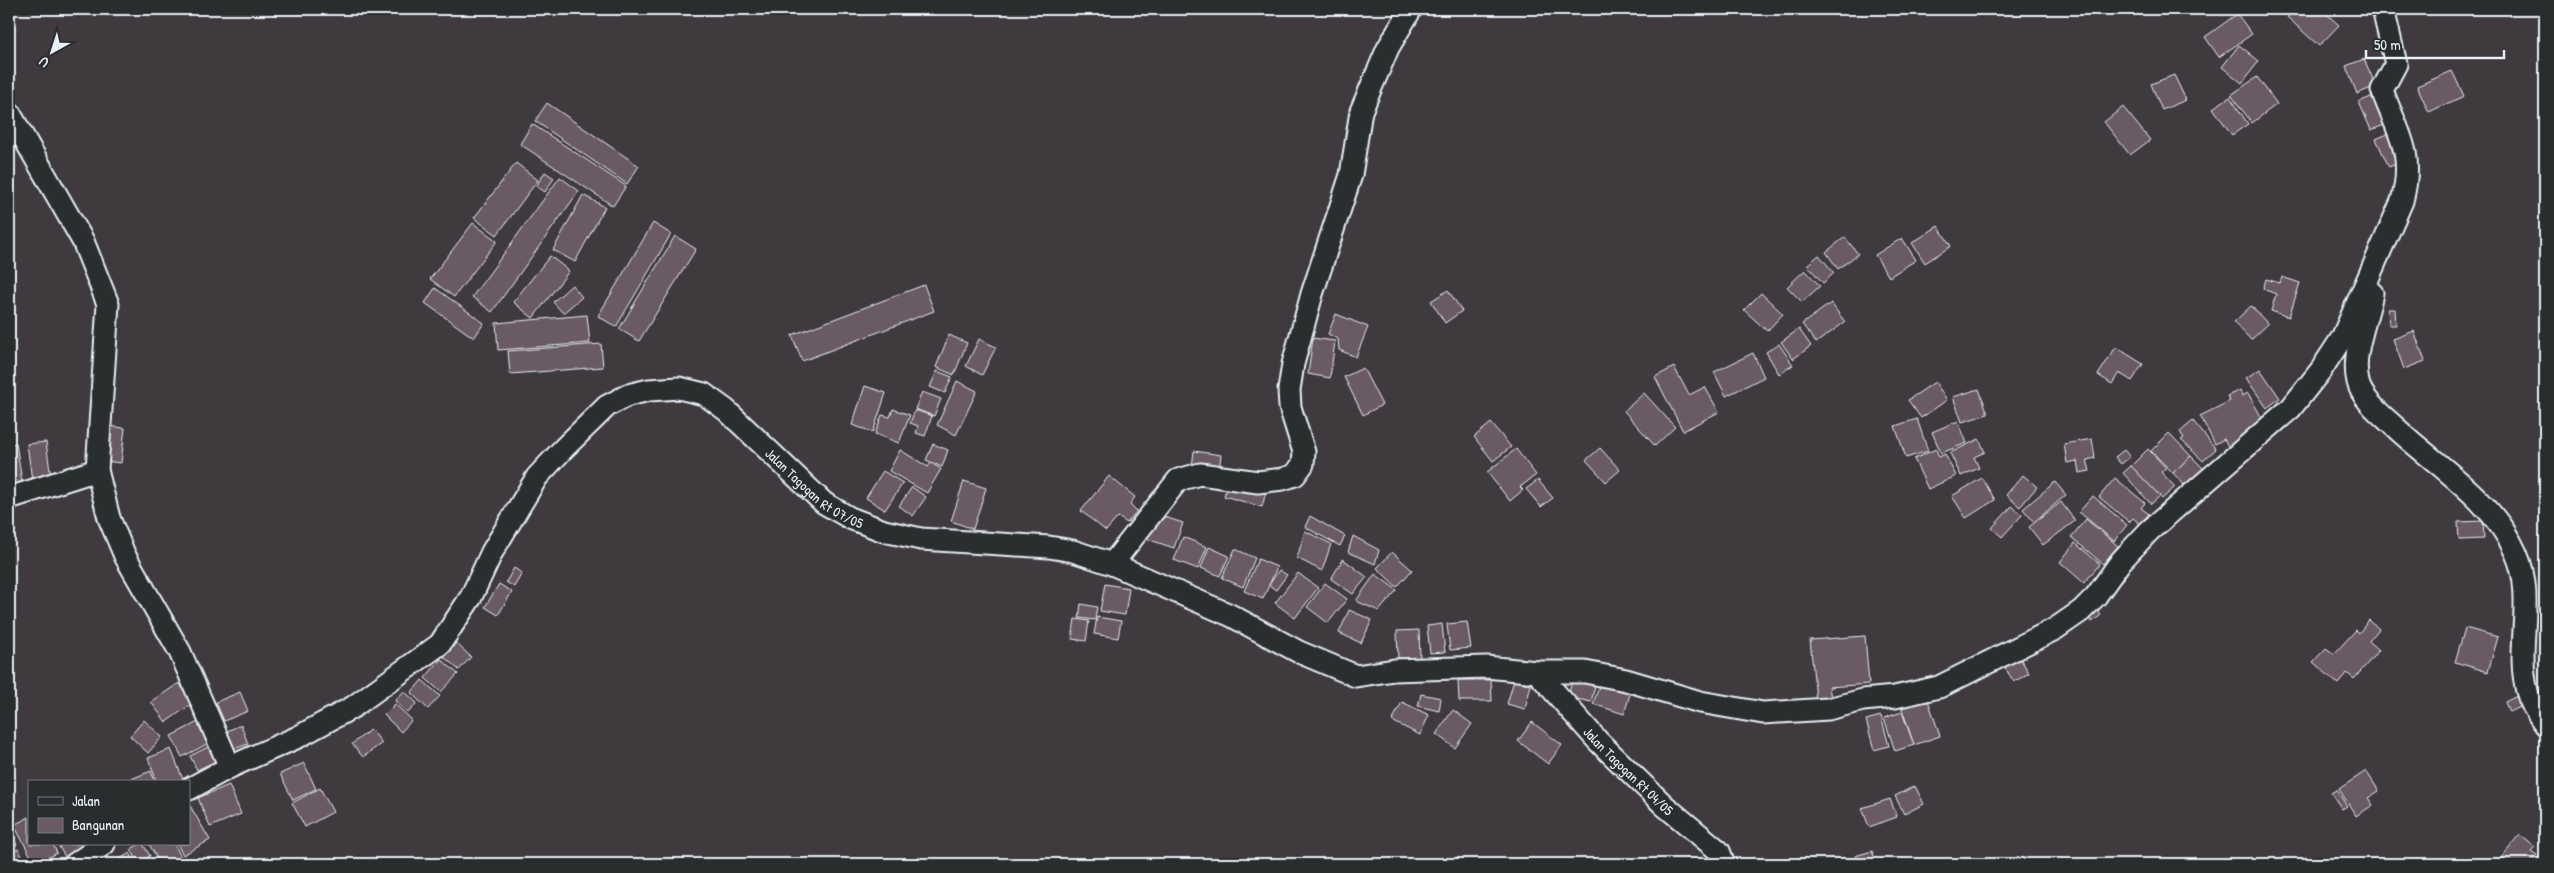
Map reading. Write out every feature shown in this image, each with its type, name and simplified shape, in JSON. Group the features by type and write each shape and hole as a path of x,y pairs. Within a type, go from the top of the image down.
{"street":[{"path":"1112,564 1178,480 1200,474 1258,482 1284,479 1295,474 1303,464 1304,452 1290,407 1289,390 1293,364 1312,294 1351,175 1361,111 1388,48 1411,9"},
{"path":"2384,9 2396,64 2382,90 2405,146 2408,164 2407,182 2402,201 2380,251 2359,350 2358,384 2371,404 2387,421 2467,490 2492,515 2505,532 2517,554 2524,582 2526,616 2523,648 2526,691 2532,706 2545,724"},
{"path":"9,112 83,241 108,304 97,470 109,518 125,556 180,652 230,767"},
{"name":"Jalan Tagogan Rt 07/05","path":"190,788 230,767 298,737 353,707 440,644 467,604 492,552 537,477 607,406 628,395 649,390 680,388 704,394 726,410 824,504 850,518 884,531 921,539 1049,547 1073,551 1112,564 1230,615 1299,652 1356,676 1394,670 1486,667 1537,672 1585,672 1626,680 1700,702 1763,713 1828,709 1863,700 1895,697 1939,687 2055,629 2081,611 2096,596 2121,561 2149,531 2291,408 2321,370 2342,338 2380,251"},
{"path":"9,498 97,470"},
{"name":"Jalan Tagogan Rt 04/05","path":"1537,672 1598,742 1665,806 1719,851 1724,864"},
{"path":"75,864 101,846"}],"building":[{"path":"2294,9 2321,9 2339,25 2319,46 2287,17"},
{"path":"2237,14 2252,34 2219,57 2205,37"},
{"path":"2239,45 2259,61 2242,83 2222,67"},
{"path":"2364,59 2376,86 2357,94 2346,66"},
{"path":"2452,71 2464,96 2429,112 2417,86"},
{"path":"2174,75 2186,100 2162,110 2151,84"},
{"path":"2257,77 2277,104 2252,123 2231,95"},
{"path":"2378,94 2390,123 2371,130 2359,102"},
{"path":"2230,97 2248,124 2232,135 2213,108"},
{"path":"547,103 639,166 627,184 535,121"},
{"path":"2123,107 2150,140 2130,155 2104,122"},
{"path":"532,124 626,186 613,206 520,144"},
{"path":"2392,132 2405,160 2389,167 2376,139"},
{"path":"516,163 538,180 497,235 474,218"},
{"path":"545,172 554,178 545,192 536,186"},
{"path":"560,177 579,191 492,312 472,297"},
{"path":"583,195 605,207 575,262 553,250"},
{"path":"473,223 497,241 454,297 430,279"},
{"path":"653,223 671,234 616,327 598,316"},
{"path":"1938,226 1951,246 1925,263 1912,243"},
{"path":"675,236 696,249 639,341 619,329"},
{"path":"1845,237 1858,254 1838,269 1826,252"},
{"path":"1902,238 1916,260 1889,277 1875,255"},
{"path":"1819,255 1834,273 1823,283 1807,265"},
{"path":"550,256 569,271 533,318 513,302"},
{"path":"1805,270 1820,286 1802,302 1787,287"},
{"path":"2282,277 2300,283 2289,317 2271,311 2276,294 2263,289 2266,279 2280,283"},
{"path":"572,285 582,297 563,313 553,302"},
{"path":"924,285 934,311 802,361 792,335"},
{"path":"435,288 484,323 474,338 425,303"},
{"path":"1448,290 1462,311 1445,323 1431,301"},
{"path":"1761,293 1783,314 1767,331 1744,310"},
{"path":"1831,303 1845,322 1816,343 1802,324"},
{"path":"2251,306 2268,324 2251,340 2234,322"},
{"path":"2388,309 2395,309 2396,325 2389,325"},
{"path":"1336,314 1368,327 1356,357 1339,350 1338,339 1328,334"},
{"path":"587,315 590,343 498,350 496,323"},
{"path":"1799,329 1811,346 1793,359 1781,342"},
{"path":"2414,331 2425,361 2404,369 2393,339"},
{"path":"949,335 967,343 954,375 936,367"},
{"path":"1313,338 1335,341 1330,378 1308,374"},
{"path":"979,339 996,347 982,375 966,366"},
{"path":"601,344 603,367 510,374 508,351"},
{"path":"1779,344 1793,365 1779,374 1766,352"},
{"path":"2116,347 2143,364 2132,381 2119,373 2112,384 2098,375"},
{"path":"1753,353 1764,377 1726,396 1714,372"},
{"path":"1674,367 1689,395 1705,387 1719,412 1683,431 1655,377"},
{"path":"1363,368 1382,405 1363,415 1344,377"},
{"path":"2260,369 2280,398 2267,408 2246,378"},
{"path":"937,371 952,377 945,393 930,387"},
{"path":"957,381 977,391 956,435 937,425"},
{"path":"1935,382 1947,400 1921,418 1908,400"},
{"path":"865,386 886,393 873,432 852,425"},
{"path":"1979,389 1988,414 1962,422 1953,397"},
{"path":"2240,390 2242,396 2248,393 2263,420 2252,426 2256,435 2229,448 2224,439 2215,444 2200,416 2230,401 2227,396"},
{"path":"922,392 941,399 934,416 915,409"},
{"path":"1644,393 1675,427 1655,446 1624,411"},
{"path":"893,409 910,415 899,443 875,434 882,415 890,417"},
{"path":"915,410 932,416 925,436 916,433 918,426 910,423"},
{"path":"1917,419 1928,451 1906,458 1895,426"},
{"path":"1958,421 1967,443 1941,453 1932,432"},
{"path":"2193,421 2216,449 2203,461 2181,440 2184,438 2180,432"},
{"path":"1491,423 1511,447 1493,461 1474,437"},
{"path":"106,426 125,428 121,463 103,461"},
{"path":"2169,433 2191,456 2173,473 2151,451"},
{"path":"1979,439 1985,452 1974,457 1979,468 1961,476 1950,453"},
{"path":"2092,439 2095,458 2087,460 2090,471 2079,473 2077,461 2067,463 2064,444"},
{"path":"46,442 51,478 32,480 27,444"},
{"path":"16,443 22,482 9,484 9,445"},
{"path":"933,444 948,450 942,467 926,460"},
{"path":"1600,448 1620,470 1606,482 1586,460"},
{"path":"1516,449 1536,475 1520,487 1523,490 1510,501 1487,472"},
{"path":"1936,449 1939,457 1945,454 1956,476 1928,489 1914,459"},
{"path":"2148,449 2166,468 2161,472 2175,487 2162,499 2131,466"},
{"path":"900,450 928,467 931,463 941,469 927,493 889,471"},
{"path":"2124,450 2130,457 2121,464 2115,457"},
{"path":"1194,451 1221,455 1219,471 1192,467"},
{"path":"2191,456 2204,469 2186,487 2173,473"},
{"path":"2131,466 2160,496 2151,504 2123,473"},
{"path":"883,471 903,483 885,510 866,498"},
{"path":"2023,475 2037,487 2020,507 2006,495"},
{"path":"1109,476 1135,497 1130,504 1137,511 1127,523 1118,517 1106,531 1081,511"},
{"path":"1982,478 1995,500 1966,518 1952,496"},
{"path":"2115,478 2145,503 2141,508 2149,514 2140,524 2133,518 2129,522 2099,497"},
{"path":"1229,480 1266,492 1262,507 1224,496"},
{"path":"1538,480 1553,498 1541,507 1526,489"},
{"path":"964,481 986,488 973,529 951,521"},
{"path":"2055,482 2066,495 2034,522 2023,509"},
{"path":"912,487 926,497 913,516 899,506"},
{"path":"2093,496 2127,525 2114,541 2079,512"},
{"path":"2061,502 2075,521 2043,545 2029,527"},
{"path":"2012,506 2022,515 2002,537 1992,528"},
{"path":"1152,513 1183,523 1174,548 1144,538"},
{"path":"1310,516 1345,536 1340,546 1305,527"},
{"path":"2086,519 2118,546 2103,564 2071,537"},
{"path":"2483,521 2484,539 2459,540 2458,522"},
{"path":"1305,531 1331,544 1322,571 1297,558"},
{"path":"1353,536 1379,550 1375,564 1348,552"},
{"path":"1183,537 1207,547 1198,569 1174,560"},
{"path":"2075,543 2100,564 2084,583 2060,562"},
{"path":"1209,547 1229,556 1220,576 1201,568"},
{"path":"1235,549 1255,558 1243,587 1222,578"},
{"path":"1392,552 1412,570 1397,587 1377,568"},
{"path":"1258,559 1277,567 1263,599 1244,591"},
{"path":"1343,559 1367,577 1353,594 1331,579"},
{"path":"514,568 522,573 514,587 506,582"},
{"path":"1279,570 1287,575 1276,590 1269,585"},
{"path":"1298,573 1318,588 1295,618 1275,603"},
{"path":"1375,574 1397,590 1379,611 1356,601"},
{"path":"1325,583 1347,599 1328,623 1307,607"},
{"path":"499,584 512,592 498,615 485,607"},
{"path":"1105,584 1129,588 1125,615 1100,611"},
{"path":"1081,604 1097,607 1095,620 1079,618"},
{"path":"2094,606 2101,615 2092,622 2085,613"},
{"path":"1349,610 1372,620 1361,643 1339,633"},
{"path":"1097,617 1121,621 1118,638 1094,634"},
{"path":"1075,619 1089,621 1086,641 1072,639"},
{"path":"2369,620 2379,629 2369,641 2379,650 2354,679 2347,673 2338,684 2313,662 2326,648 2334,654 2356,630 2359,633"},
{"path":"1467,622 1471,648 1450,650 1447,624"},
{"path":"1442,624 1445,652 1430,653 1427,626"},
{"path":"2465,628 2498,637 2488,672 2455,662"},
{"path":"1419,630 1420,658 1398,658 1397,631"},
{"path":"1865,636 1869,684 1829,687 1831,698 1816,699 1810,640"},
{"path":"456,643 471,657 459,670 444,657"},
{"path":"2017,653 2029,673 2014,682 2002,663"},
{"path":"441,659 458,674 441,692 425,678"},
{"path":"1573,676 1596,682 1591,702 1568,697"},
{"path":"422,680 440,696 428,709 411,693"},
{"path":"1458,680 1491,680 1492,701 1459,701"},
{"path":"1514,680 1531,685 1525,709 1507,704"},
{"path":"1601,681 1631,691 1624,714 1593,704"},
{"path":"179,683 193,703 166,722 151,702"},
{"path":"404,691 417,703 408,713 395,701"},
{"path":"240,692 248,711 224,721 216,702"},
{"path":"2523,693 2528,703 2509,712 2505,702"},
{"path":"1421,694 1441,698 1439,711 1418,706"},
{"path":"1926,694 1940,736 1914,745 1900,703"},
{"path":"1402,702 1429,715 1420,735 1392,721"},
{"path":"395,704 412,720 401,732 384,715"},
{"path":"1453,710 1472,724 1455,748 1436,734"},
{"path":"1902,712 1914,745 1895,751 1884,718"},
{"path":"1881,716 1889,746 1874,750 1866,720"},
{"path":"144,720 162,737 148,753 130,736"},
{"path":"202,720 213,741 182,757 171,736"},
{"path":"1532,722 1562,745 1548,764 1518,741"},
{"path":"241,725 248,744 234,749 227,731"},
{"path":"371,729 382,743 363,757 352,744"},
{"path":"210,746 216,761 197,770 190,756"},
{"path":"171,749 183,780 156,780 148,758"},
{"path":"304,763 316,789 293,800 280,774"},
{"path":"151,771 154,780 131,780"},
{"path":"2366,771 2379,791 2368,798 2373,805 2356,816 2339,789"},
{"path":"229,785 241,814 210,827 198,798"},
{"path":"1915,786 1924,804 1904,814 1895,796"},
{"path":"320,788 333,812 305,827 292,803"},
{"path":"2336,790 2347,806 2342,809 2331,793"},
{"path":"1890,799 1897,817 1869,827 1862,808"},
{"path":"190,806 210,840 183,855 178,846 190,846"},
{"path":"28,818 28,846 54,846 57,853 35,864 14,825"},
{"path":"9,829 17,845 9,849"},
{"path":"2520,835 2535,847 2531,851 2537,855 2530,864 2496,864"},
{"path":"82,846 86,851 69,863 59,847"},
{"path":"136,846 144,846 150,856 138,862 131,849"},
{"path":"150,846 175,846 185,864 160,864"},
{"path":"18,849 27,864 9,864 9,854"},
{"path":"1872,851 1877,864 1857,864 1855,856"},
{"path":"130,853 136,864 111,864"}]}
